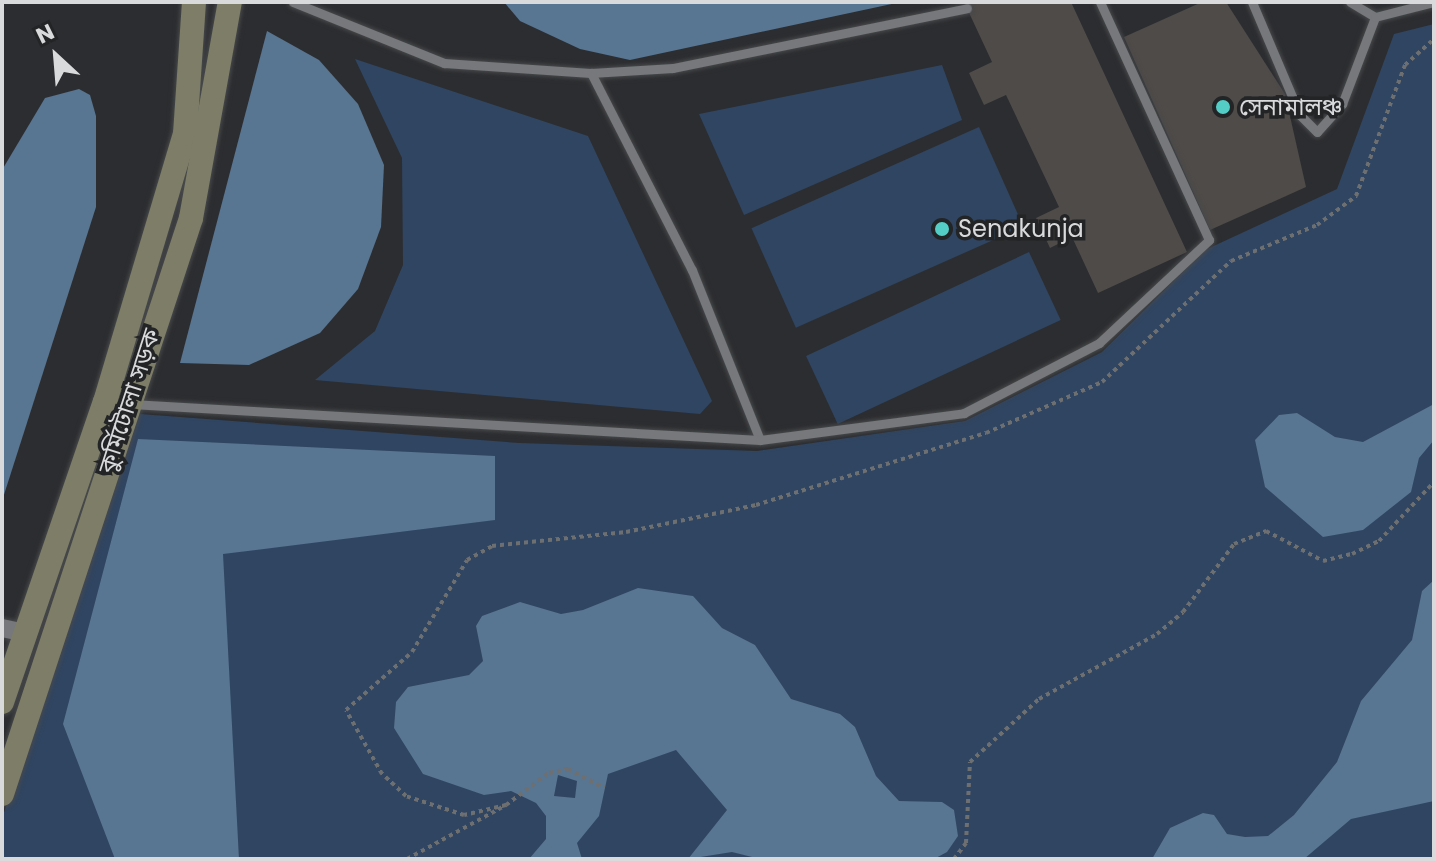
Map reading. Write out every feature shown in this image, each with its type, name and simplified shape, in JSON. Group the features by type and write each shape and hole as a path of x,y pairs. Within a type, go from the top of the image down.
{"main road":[{"name":"কুর্মিটোলা সড়ক","path":"2,794 116,403 185,134 194,2"},
{"name":"কুর্মিটোলা সড়ক","path":"2,702 13,631 116,403 191,218 230,2"}],"lane":[{"path":"293,2 444,63 591,73 673,68 967,8"},
{"path":"116,403 760,440 964,413 1099,343 1209,240 1100,2"},
{"path":"1252,2 1300,115 1317,132 1342,104 1375,17"},
{"path":"1350,2 1375,17 1434,2"},
{"path":"591,73 692,270 760,440"}],"path":[{"path":"506,805 464,815 406,796 382,774 346,710 412,652 467,560 492,546 626,532 756,505 986,433 1102,382 1231,261 1317,225 1356,196 1405,65 1434,39"},
{"path":"954,859 966,843 970,762 1039,699 1157,634 1183,612 1234,544 1266,531 1323,561 1352,554 1379,541 1434,482"},
{"path":"407,859 506,805 549,773 568,769 604,788"}],"shaded area":[{"path":"504,2 901,2 630,60 580,49 520,21"},
{"path":"1434,24 1434,859 2,859 2,819 127,413 519,443 757,451 965,421 1102,352 1205,250 1337,189 1394,34"},
{"path":"267,31 319,60 358,104 384,165 381,227 358,289 320,333 249,365 180,363"},
{"path":"355,59 588,136 712,401 700,414 315,380 375,331 403,265 402,158"},
{"path":"942,65 962,120 744,215 699,114"},
{"path":"79,89 90,95 96,116 96,207 2,501 2,170 45,98"},
{"path":"979,127 1023,227 796,328 752,228"},
{"path":"1029,252 1061,320 838,424 806,356"},
{"path":"1434,404 1434,440 1419,458 1411,492 1363,530 1323,537 1265,487 1255,440 1279,415 1297,413 1335,437 1363,442"},
{"path":"138,439 495,456 495,520 223,554 239,859 115,859 63,724"},
{"path":"1434,580 1434,801 1351,819 1304,859 1152,859 1170,828 1203,813 1214,815 1227,834 1245,837 1268,836 1294,815 1337,762 1361,701 1412,640 1422,591"},
{"path":"638,588 693,596 722,628 755,645 791,699 840,714 855,727 876,776 899,801 942,802 954,810 958,836 947,852 934,859 760,859 732,852 688,859 727,810 676,750 608,774 599,816 577,843 582,859 529,859 546,839 546,816 536,803 511,791 484,795 423,774 394,728 396,702 408,687 469,675 483,661 476,626 482,616 520,602 561,614 583,610","holes":["558,775 577,781 575,798 554,796"]}],"building":[{"path":"964,2 1071,2 1187,252 1098,293 1072,237 1050,248 1036,218 1059,207 1006,95 984,105 969,73 992,62"},
{"name":"সেনামালঞ্চ","path":"1202,2 1226,2 1285,94 1306,187 1210,230 1124,37"}],"place":[{"name":"সেনামালঞ্চ","path":"1223,107"},
{"name":"Senakunja","path":"942,229"}]}
